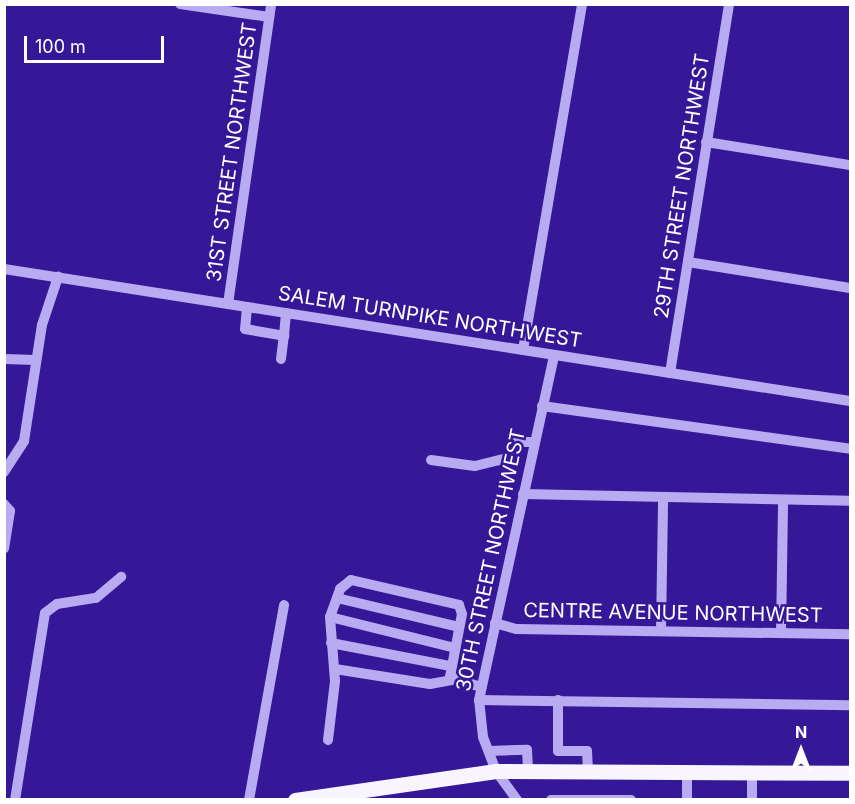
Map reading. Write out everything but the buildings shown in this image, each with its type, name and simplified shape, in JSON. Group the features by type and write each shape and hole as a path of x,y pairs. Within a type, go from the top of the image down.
{"main road":[{"path":"295,800 496,771 588,769 850,773"}],"street":[{"path":"180,4 269,17"},
{"name":"31ST STREET NORTHWEST","path":"228,304 271,4"},
{"path":"523,350 582,4"},
{"name":"29TH STREET NORTHWEST","path":"670,373 729,4"},
{"path":"706,142 850,165"},
{"path":"688,262 850,288"},
{"name":"SALEM TURNPIKE NORTHWEST","path":"4,269 850,401"},
{"path":"4,472 24,441 36,360 57,277"},
{"path":"247,307 245,329 284,336"},
{"path":"281,359 286,314"},
{"name":"30TH STREET NORTHWEST","path":"517,800 496,771 489,751 479,700 480,687 554,355"},
{"path":"4,359 36,360"},
{"path":"542,406 850,449"},
{"path":"431,460 475,466 511,457 518,442 534,442"},
{"path":"523,494 850,501"},
{"path":"661,631 663,497"},
{"path":"781,633 783,500"},
{"path":"4,504 10,511 4,549"},
{"path":"15,800 45,614 57,604 96,598 122,577"},
{"path":"328,740 334,669 330,617 345,583 358,579 455,602 462,614 451,666 452,680"},
{"path":"337,598 459,627"},
{"path":"249,800 284,605"},
{"path":"330,617 455,648"},
{"name":"CENTRE AVENUE NORTHWEST","path":"495,623 516,629 850,634"},
{"path":"331,643 451,666"},
{"path":"334,669 430,684 452,680 480,687"},
{"path":"479,700 850,705"},
{"path":"558,700 558,769"},
{"path":"489,751 528,750 528,770"},
{"path":"558,752 587,751 588,769"},
{"path":"687,770 687,800"},
{"path":"752,771 752,800"},
{"path":"551,800 631,800"}]}
